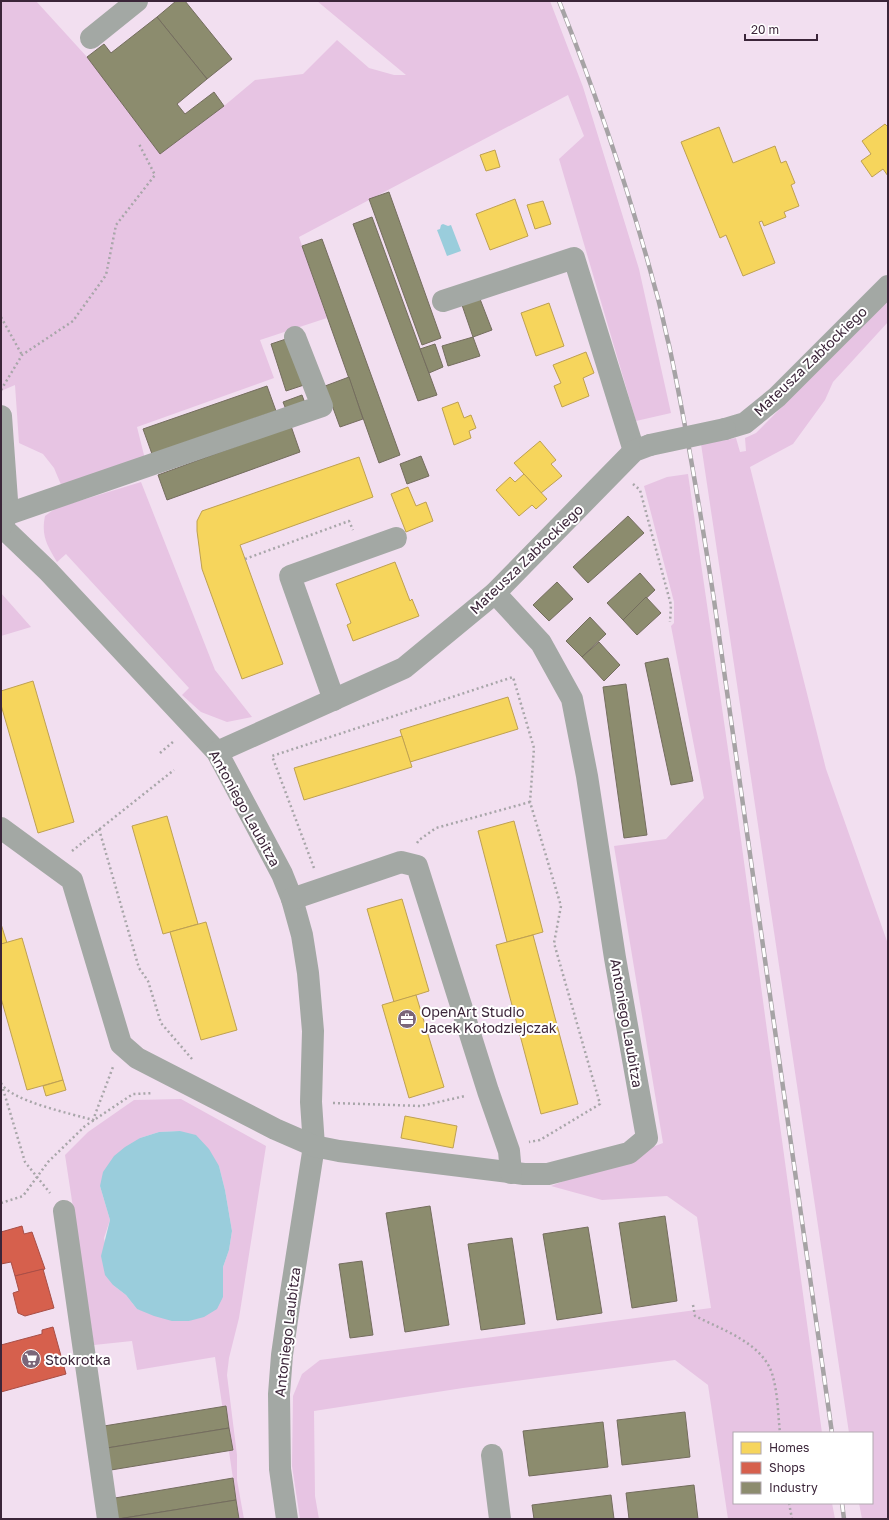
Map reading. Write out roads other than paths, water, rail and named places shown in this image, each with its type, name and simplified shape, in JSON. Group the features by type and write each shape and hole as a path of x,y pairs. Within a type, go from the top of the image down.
{"street":[{"path":"91,38 137,1"},
{"path":"443,301 574,258 642,448"},
{"name":"Mateusza Zabłockiego","path":"217,752 404,668 495,593 616,469 642,448 745,423 777,397 888,286"},
{"path":"1,416 3,522 322,406 295,337"},
{"name":"Antoniego Laubitza","path":"3,522 217,752 282,874 292,899 302,935 308,973 313,1031 311,1102 314,1146 282,1355 279,1394 280,1469 287,1519"},
{"path":"334,700 290,576 396,538"},
{"name":"Antoniego Laubitza","path":"314,1146 339,1151 511,1173 548,1174 629,1153 647,1138 617,966 587,776 572,699 541,642 495,593"},
{"path":"1,828 72,880 121,1044 138,1058 275,1129 314,1146"},
{"path":"292,899 378,868 401,862 417,866 488,1091 507,1146 511,1173"},
{"path":"64,1211 108,1519"},
{"path":"492,1455 500,1519"}],"water":[{"path":"443,224 448,226 451,225 461,251 447,256 437,230 440,229 441,225"},
{"path":"180,1131 196,1135 209,1149 219,1166 232,1231 229,1250 223,1267 223,1297 217,1309 204,1317 189,1321 172,1321 137,1309 126,1295 113,1285 105,1275 101,1256 110,1220 100,1186 103,1172 114,1156 140,1138 159,1132"}],"railway":[{"path":"559,1 599,107 645,251 659,302 682,409 714,600 832,1432"},
{"path":"842,1504 844,1519"}],"place":[{"name":"OpenArt Studio Jacek Kołodziejczak","path":"407,1019"},
{"name":"Stokrotka","path":"31,1359"}]}
